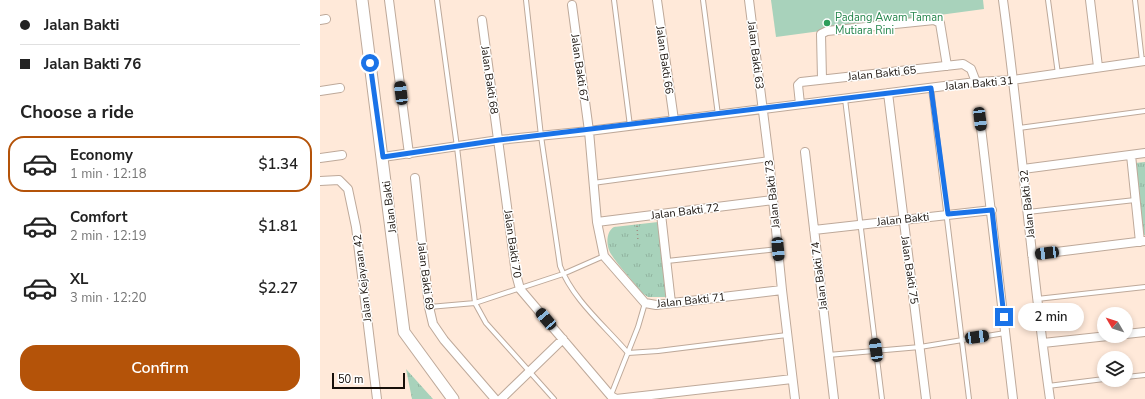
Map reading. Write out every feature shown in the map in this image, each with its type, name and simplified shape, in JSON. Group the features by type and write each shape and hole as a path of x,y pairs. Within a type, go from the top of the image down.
{"street":[{"name":"Jalan Bakti","path":"362,0 404,332 453,399"},
{"path":"389,0 409,154"},
{"name":"Jalan Bakti 66","path":"656,0 674,120"},
{"name":"Jalan Bakti 63","path":"749,0 763,109"},
{"name":"Jalan Bakti 32","path":"1002,0 1014,80 1017,128 1024,169 1032,255 1050,399"},
{"path":"1090,0 1098,67"},
{"name":"Jalan Bakti 67","path":"572,5 589,131"},
{"name":"Jalan Bakti 68","path":"482,20 499,140"},
{"path":"822,79 821,34 827,31 934,20 940,23 947,66"},
{"name":"Jalan Bakti 31","path":"383,157 499,140 589,131 976,82 1014,80 1143,61"},
{"name":"Jalan Bakti 65","path":"800,104 798,85 801,82 822,79 963,64 971,69 976,82"},
{"path":"320,90 340,88"},
{"name":"Jalan Bakti 75","path":"888,93 926,399"},
{"name":"Jalan Bakti 73","path":"763,109 795,399"},
{"path":"980,119 992,210 1013,399"},
{"name":"Jalan Bakti 71","path":"589,131 597,222 604,256 645,303 656,305 782,290"},
{"name":"Jalan Bakti 70","path":"499,140 516,274 520,289 610,397"},
{"name":"Jalan Bakti 74","path":"805,152 834,399"},
{"path":"1024,169 1145,153"},
{"path":"320,158 342,155"},
{"path":"1032,255 1142,241 1135,200 1131,155"},
{"name":"Jalan Bakti 69","path":"414,178 429,307 433,324 444,340 495,399"},
{"name":"Jalan Kejayaan 42","path":"320,181 339,180 348,189 362,265 377,399"},
{"name":"Jalan Bakti 72","path":"597,222 773,200"},
{"name":"Jalan Bakti","path":"814,230 992,210"},
{"path":"661,214 671,303"},
{"path":"1133,333 1145,332"},
{"path":"1043,343 1097,337"},
{"path":"501,399 563,339"},
{"path":"610,397 616,399 685,395 792,379"}],"lane":[{"path":"437,0 457,147 475,303 486,323 531,371 554,399"},
{"path":"526,0 542,136 560,266 563,274 587,309 628,352 658,351 787,335"},
{"path":"614,0 630,126"},
{"path":"703,0 718,115"},
{"path":"1048,0 1058,74"},
{"path":"1135,0 1143,61"},
{"path":"931,88 948,214 969,399"},
{"path":"845,98 859,224 882,399"},
{"path":"1017,128 1145,111"},
{"path":"593,183 769,159"},
{"path":"1028,212 1135,200"},
{"path":"667,261 778,249"},
{"path":"429,307 475,303 563,274 604,256"},
{"path":"1037,299 1145,287"},
{"path":"610,397 638,327 645,303"},
{"path":"828,355 920,347 1006,333"},
{"path":"1133,376 1145,375"},
{"path":"1048,386 1097,380"}],"path":[{"path":"636,217 638,242"}],"green space":[{"name":"Padang Awam Taman Mutiara Rini","path":"771,0 983,0 984,9 776,37"},
{"path":"1145,162 1145,235 1142,236 1135,163"},
{"path":"658,222 667,297 648,297 642,293 611,254 607,240 610,231 614,227"},
{"path":"406,369 433,399 412,399"}],"place":[{"name":"Padang Awam Taman Mutiara Rini","path":"827,23"}],"route":[{"path":"370,63 383,157 499,140 589,131 931,88 948,214 992,210 1004,317"}]}
